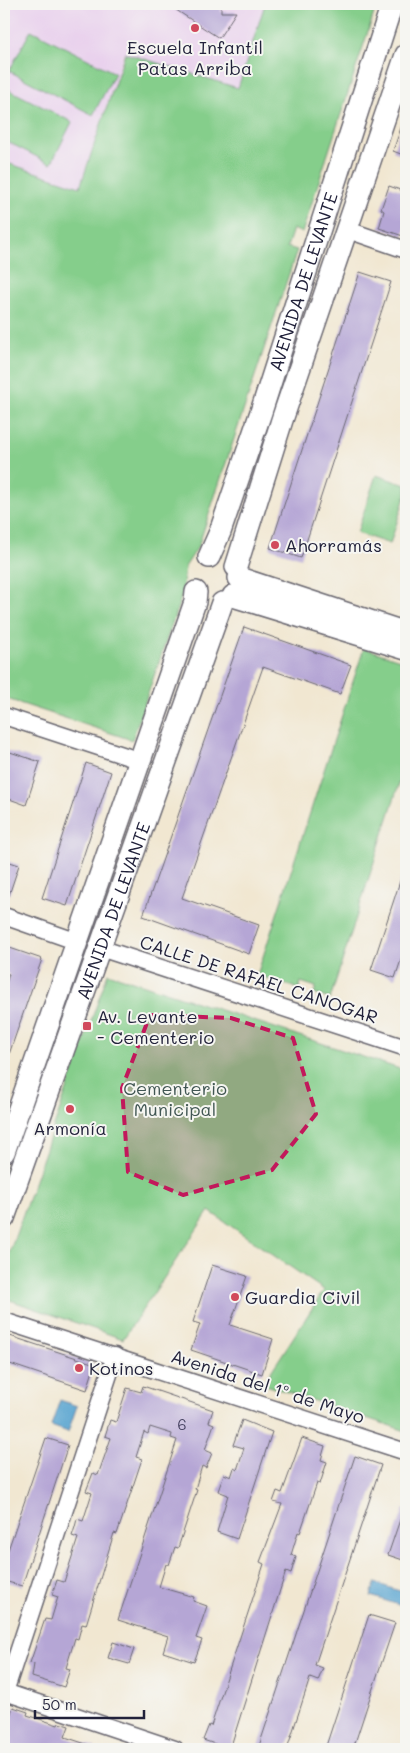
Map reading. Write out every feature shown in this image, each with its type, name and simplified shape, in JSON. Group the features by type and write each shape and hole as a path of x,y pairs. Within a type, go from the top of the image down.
{"street":[{"name":"AVENIDA DE LEVANTE","path":"4,1152 195,602 198,573 220,532 261,412 392,4"},
{"name":"AVENIDA DE LEVANTE","path":"4,1218 232,586 242,541 406,55"},
{"path":"348,230 406,250"},
{"path":"224,558 232,586 212,603 203,600 198,573 224,558"},
{"path":"232,586 406,633"},
{"path":"232,586 406,649"},
{"path":"4,716 141,760"},
{"path":"4,916 78,942"},
{"name":"CALLE DE RAFAEL CANOGAR","path":"100,948 406,1048"},
{"name":"Avenida del 1º de Mayo","path":"4,1321 406,1452"},
{"path":"115,1356 4,1693 175,1749"}],"highlighted area":[{"path":"150,1015 231,1018 293,1038 316,1114 272,1170 183,1195 128,1172 122,1088"}],"shaded area":[{"path":"4,4 265,4 238,88 124,53 80,187 4,162"}],"green space":[{"path":"265,4 377,4 302,233 293,229 287,247 297,250 198,547 185,567 182,595 132,740 4,698 4,162 80,187 125,53 238,88"},
{"path":"31,30 115,73 93,115 9,71"},
{"path":"4,87 72,122 51,164 4,140"},
{"path":"376,475 406,485 406,494 390,544 357,533"},
{"path":"364,648 406,662 406,762 330,999 314,994 316,987 301,982 299,989 257,975"},
{"name":"Cementerio Municipal","path":"108,973 406,1071 406,1431 263,1384 324,1290 209,1211 123,1339 4,1298 4,1268"},
{"path":"71,986 75,987 4,1187 4,1176"}],"water":[{"path":"60,1400 77,1406 68,1432 51,1426"},
{"path":"375,1583 406,1593 402,1606 371,1596"}],"building":[{"path":"167,4 221,4 221,12 236,12 219,38"},
{"path":"404,119 406,119 406,156 393,151"},
{"path":"389,186 406,192 406,226 403,236 379,228 384,211 381,209"},
{"path":"360,272 391,282 301,558 270,548"},
{"path":"244,627 351,665 340,694 263,667 182,898 259,925 249,954 143,916"},
{"path":"4,750 40,762 26,805 4,797"},
{"path":"86,763 111,772 67,906 42,898"},
{"path":"4,860 19,865 6,904 4,903"},
{"path":"404,869 406,869 406,945 395,978 371,970"},
{"path":"4,946 42,959 6,1063 4,1063 4,990 9,974 4,973"},
{"path":"212,1265 247,1276 230,1325 273,1339 262,1374 191,1350 200,1324 193,1322"},
{"path":"4,1334 95,1364 87,1390 4,1362"},
{"path":"143,1386 213,1410 209,1422 214,1424 205,1450 212,1453 206,1468 202,1466 195,1489 197,1490 178,1548 175,1547 169,1565 166,1564 159,1587 194,1597 193,1601 207,1606 196,1638 202,1640 194,1662 163,1652 168,1636 118,1620 177,1440 171,1438 172,1434 150,1427 148,1434 144,1432 136,1457 142,1459 117,1534 114,1533 86,1625 82,1624 78,1639 75,1638 66,1668 70,1669 64,1687 32,1677 34,1664 30,1663 45,1619 51,1620 58,1597 52,1595 57,1580 64,1582 78,1538 72,1536 77,1519 83,1521 92,1493 86,1491 93,1473 98,1475 111,1438 105,1436 110,1420 116,1422 127,1388 141,1392"},
{"path":"242,1420 272,1432 237,1539 217,1532 228,1495 218,1491 224,1474 231,1477 234,1468 237,1470 244,1448 233,1445"},
{"path":"46,1438 68,1445 22,1586 4,1581 4,1549 8,1550"},
{"path":"302,1438 325,1446 321,1460 327,1462 320,1484 317,1483 300,1533 298,1532 291,1555 296,1557 291,1573 286,1571 230,1749 203,1740 209,1725 211,1726 264,1564 260,1562 282,1504 273,1502 277,1491 282,1493"},
{"path":"355,1456 381,1465 315,1665 323,1668 318,1681 310,1678 287,1749 258,1749"},
{"path":"404,1508 406,1508 406,1561 388,1555"},
{"path":"369,1615 395,1623 353,1749 325,1749"},
{"path":"113,1642 134,1649 129,1664 108,1658"},
{"path":"13,1707 28,1712 27,1715 58,1725 59,1723 69,1726 65,1737 95,1747 95,1749 4,1749 4,1734"}],"place":[{"name":"Escuela Infantil Patas Arriba","path":"195,28"},
{"name":"Ahorramás","path":"275,545"},
{"name":"Av. Levante - Cementerio","path":"87,1026"},
{"name":"Armonía","path":"70,1109"},
{"name":"Guardia Civil","path":"235,1297"},
{"name":"Kotinos","path":"79,1368"}]}
